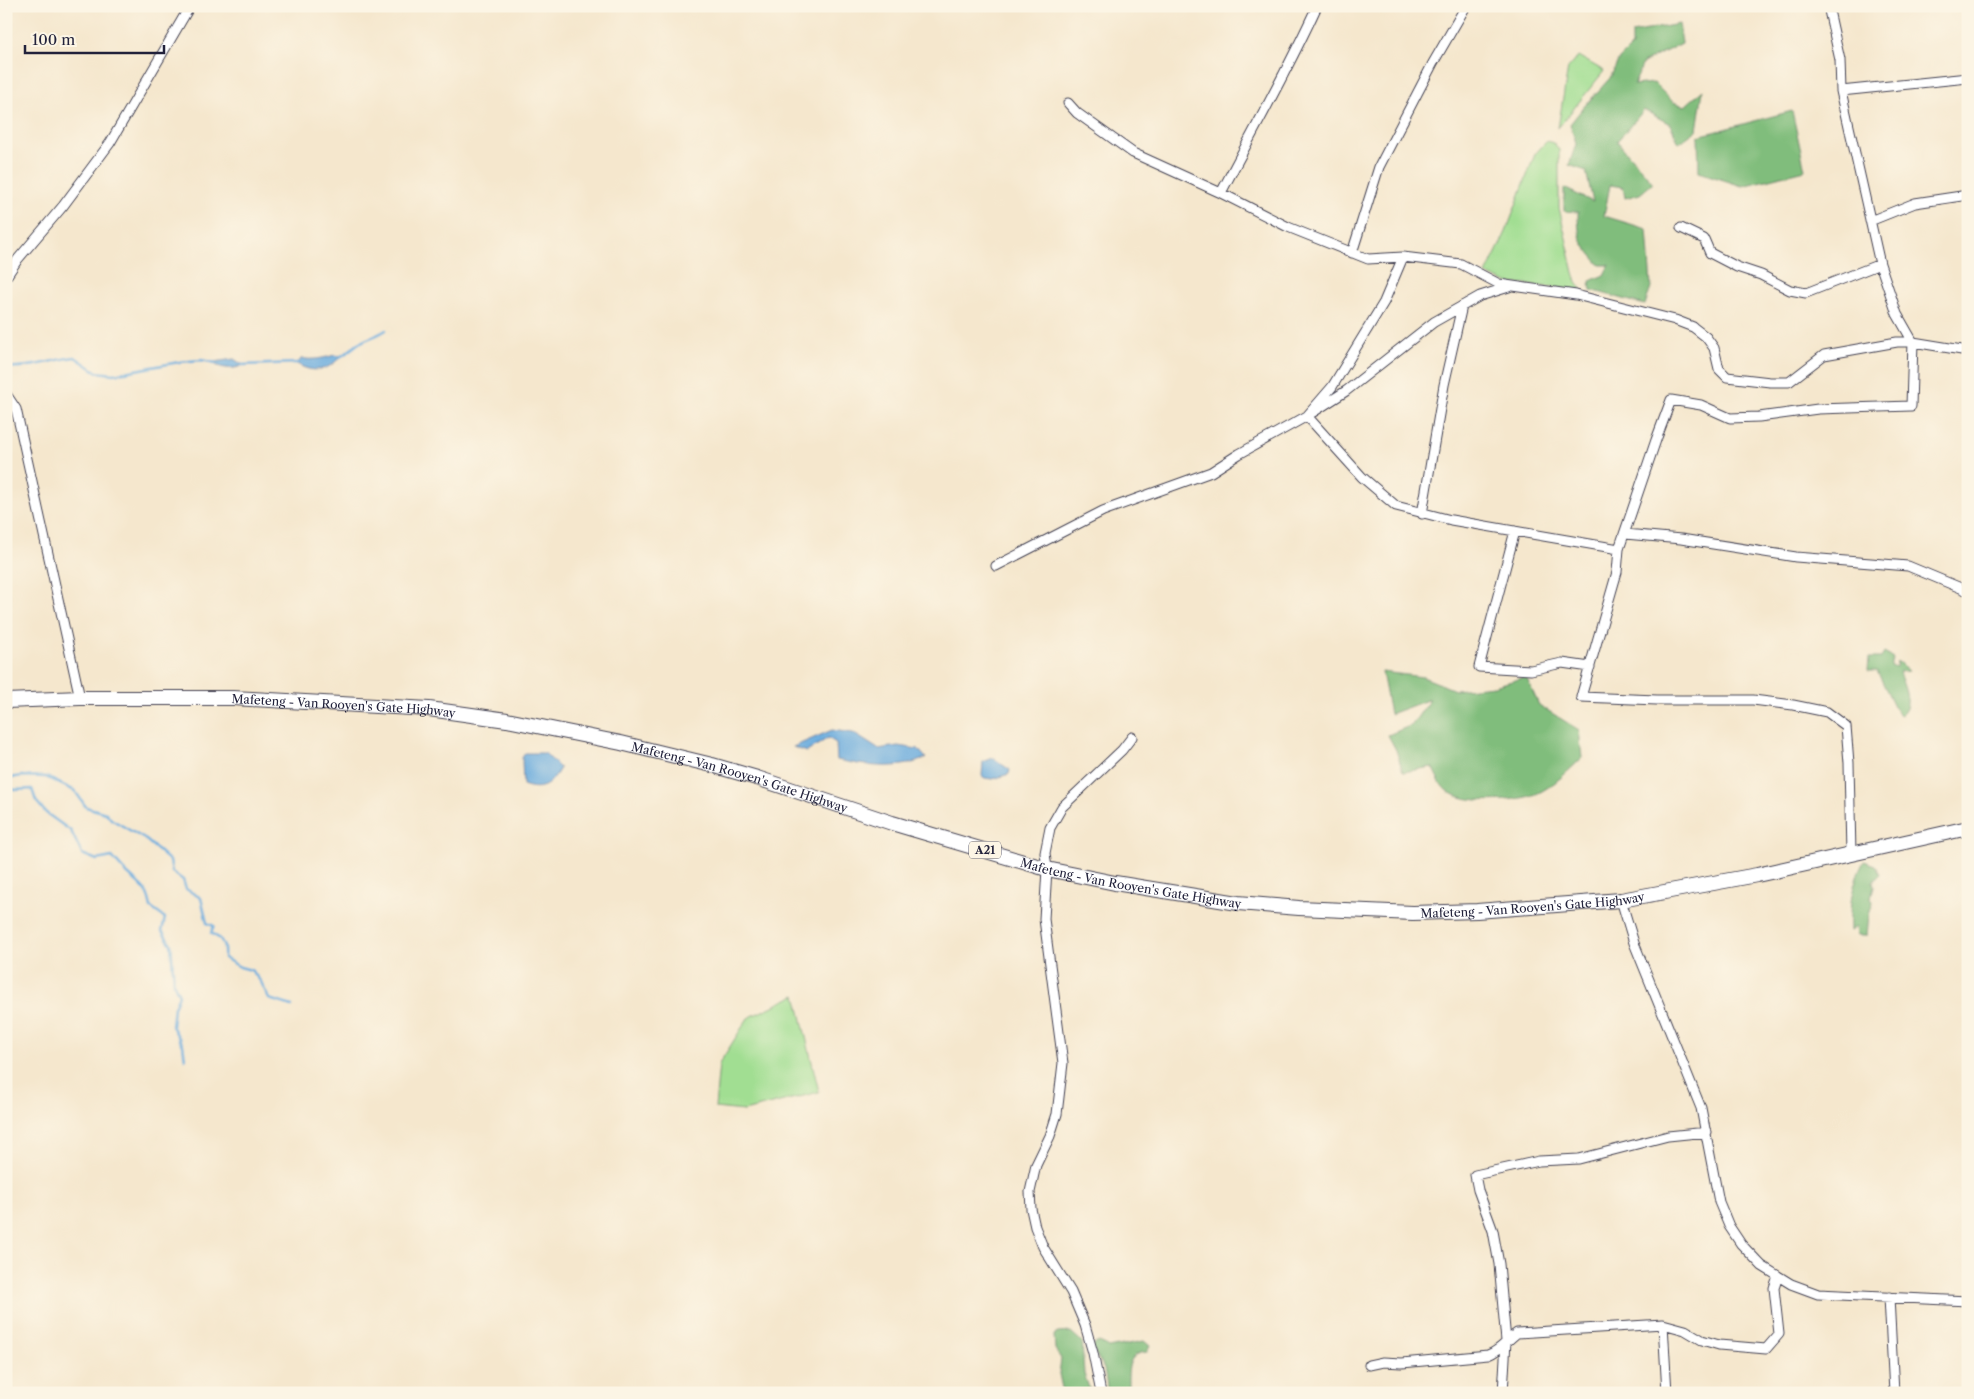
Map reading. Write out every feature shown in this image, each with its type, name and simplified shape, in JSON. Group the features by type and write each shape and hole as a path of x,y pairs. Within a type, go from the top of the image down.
{"main road":[{"name":"Mafeteng - Van Rooyen's Gate Highway","path":"6,701 80,698 233,698 428,708 507,720 621,743 757,778 892,823 1047,869 1115,883 1238,902 1346,911 1413,913 1477,911 1622,900 1757,875 1968,828"}],"street":[{"path":"6,277 18,259 63,206 110,143 190,6"},
{"path":"1221,193 1270,97 1295,54 1317,6"},
{"path":"1352,253 1379,167 1433,63 1466,6"},
{"path":"1828,6 1840,60 1841,90 1880,264 1897,314 1914,342 1911,406 1818,409 1759,417 1730,418 1701,406 1671,400 1619,549 1617,572 1581,697 1657,700 1754,700 1794,705 1827,712 1846,726 1849,763 1851,854"},
{"path":"1841,90 1968,78"},
{"path":"1068,103 1133,152 1288,227 1368,259 1403,257 1461,264 1499,284 1576,295 1675,320 1693,327 1706,337 1714,348 1719,369 1727,377 1788,382 1824,355 1897,342 1914,342 1968,351"},
{"path":"1870,221 1915,202 1968,195"},
{"path":"1681,228 1704,239 1710,252 1790,290 1806,292 1880,264"},
{"path":"1307,416 1332,387 1384,302 1403,257"},
{"path":"996,566 1103,511 1211,472 1346,391 1434,322 1480,296 1509,286"},
{"path":"1422,514 1444,385 1462,306"},
{"path":"6,394 16,409 80,698"},
{"path":"1307,416 1362,477 1396,506 1422,514 1619,549"},
{"path":"1515,531 1479,667 1531,670 1562,663 1590,668"},
{"path":"1625,534 1691,541 1796,557 1908,566 1968,591"},
{"path":"1101,1393 1085,1325 1071,1292 1043,1247 1030,1210 1030,1192 1036,1165 1050,1136 1057,1114 1063,1063 1044,919 1047,869 1045,852 1050,828 1062,807 1122,750 1132,737"},
{"path":"1622,900 1634,944 1691,1081 1707,1132 1719,1202 1729,1226 1741,1244 1762,1266 1790,1284 1818,1294 1968,1301"},
{"path":"1503,1393 1506,1341 1500,1264 1494,1237 1478,1190 1475,1175 1548,1160 1579,1159 1668,1136 1707,1132"},
{"path":"1370,1365 1383,1362 1402,1363 1488,1355 1499,1351 1506,1341 1517,1334 1663,1324 1685,1330 1702,1340 1719,1345 1766,1349 1779,1334 1774,1288 1778,1276"},
{"path":"1889,1297 1894,1393"},
{"path":"1663,1324 1667,1393"}],"green space":[{"path":"1679,24 1682,43 1643,63 1634,85 1654,83 1673,102 1685,106 1703,90 1697,130 1679,143 1670,124 1644,110 1617,141 1653,183 1640,194 1625,198 1623,187 1610,185 1604,216 1647,229 1651,287 1645,305 1591,290 1590,281 1604,275 1609,265 1600,265 1582,242 1578,212 1564,211 1564,188 1593,202 1586,171 1569,165 1576,144 1570,124 1610,78 1619,59 1632,46 1632,33"},
{"path":"1578,56 1604,71 1558,128 1568,68"},
{"path":"1792,111 1805,170 1742,186 1699,172 1698,136"},
{"path":"1547,141 1554,143 1559,150 1559,208 1575,277 1581,290 1507,283 1486,274 1506,232 1535,154"},
{"path":"1884,653 1893,658 1891,666 1896,668 1897,661 1909,671 1899,672 1907,700 1905,711 1901,715 1897,712 1877,671 1868,671 1869,658 1881,658"},
{"path":"1382,672 1423,677 1455,690 1494,686 1526,677 1539,705 1579,730 1582,758 1549,787 1527,797 1490,801 1454,795 1444,788 1432,767 1403,772 1396,750 1388,735 1412,725 1430,699 1390,714"},
{"path":"1864,861 1876,865 1880,875 1873,881 1874,886 1871,897 1873,902 1869,915 1867,935 1857,935 1856,927 1850,931 1850,912 1854,886"},
{"path":"796,995 819,1092 744,1111 715,1108 719,1064 748,1018"},
{"path":"1071,1332 1082,1342 1084,1374 1091,1393 1063,1393 1059,1374 1061,1359 1055,1349 1054,1335"},
{"path":"1144,1341 1150,1346 1147,1352 1140,1353 1132,1359 1128,1374 1128,1386 1142,1393 1108,1393 1104,1369 1091,1346 1099,1342 1108,1348"}],"water":[{"path":"334,355 341,356 326,368 315,370 297,364 302,358 318,359"},
{"path":"234,359 243,365 236,368 228,368 214,364 214,362"},
{"path":"832,730 853,733 878,749 898,746 918,749 926,758 905,765 893,766 859,764 837,760 836,743 828,738 807,752 793,747"},
{"path":"525,753 545,753 560,768 553,779 545,786 536,788 523,785 522,758"},
{"path":"993,758 1010,770 1009,774 993,779 982,776 983,762"}],"waterway":[{"path":"338,358 359,343 386,330"},
{"path":"6,367 32,366 75,357 97,372 114,374 179,362 201,360 216,363"},
{"path":"242,365 299,363"},
{"path":"6,779 21,776 46,777 75,791 86,807 106,813 111,819 146,840 170,861 172,872 183,880 186,889 201,898 207,923 214,926 211,933 221,940 224,958 240,967 251,970 261,982 269,999 292,1006"},
{"path":"7,780 7,784 14,790 32,789 36,801 46,813 71,831 82,854 97,860 112,857 144,888 151,908 165,918 162,931 171,944 174,984 179,995 174,1007 172,1026 183,1045 185,1059"}]}
